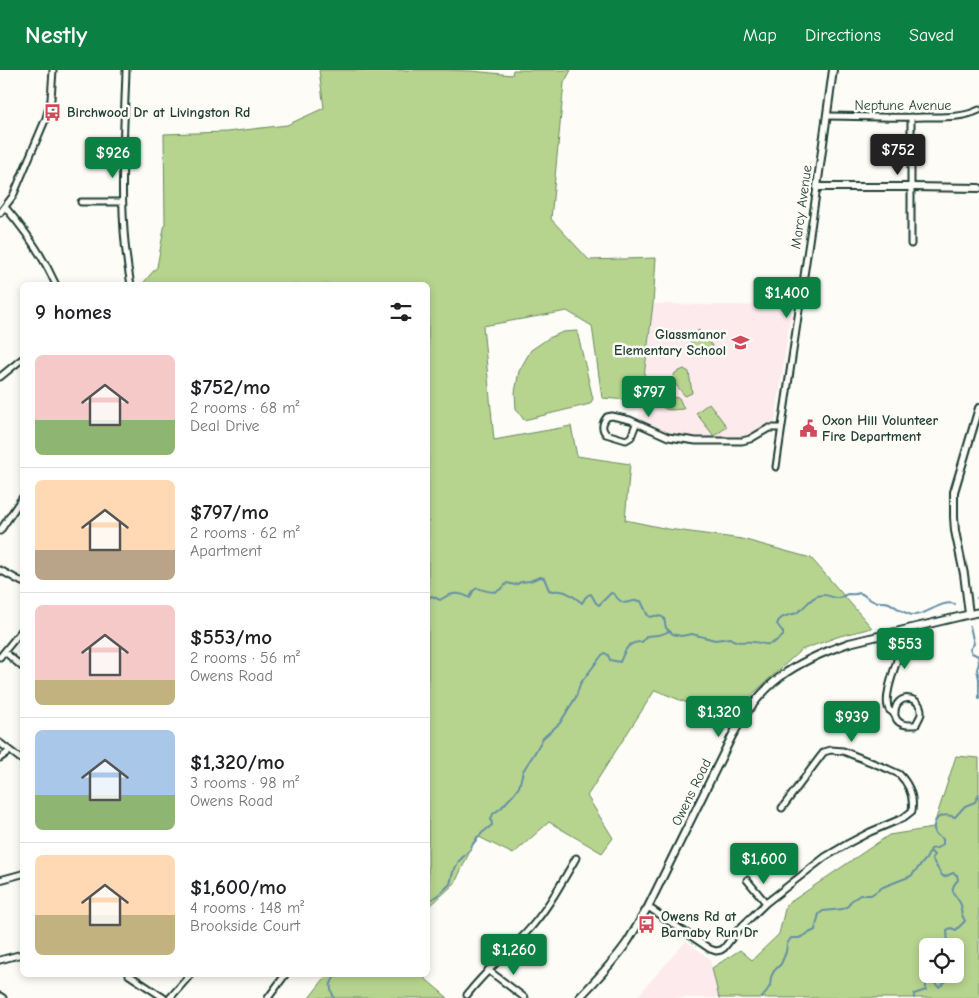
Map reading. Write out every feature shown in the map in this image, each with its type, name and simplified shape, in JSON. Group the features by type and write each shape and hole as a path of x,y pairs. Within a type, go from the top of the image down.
{"street":[{"path":"0,213 13,196 46,118 51,99 53,70"},
{"path":"126,70 122,202 123,237 130,282"},
{"name":"Marcy Avenue","path":"776,467 833,70"},
{"name":"Neptune Avenue","path":"827,116 955,116 979,110"},
{"path":"911,117 911,244"},
{"path":"816,187 979,188"},
{"path":"81,202 122,202"},
{"path":"6,206 26,233 54,282"},
{"path":"0,377 20,361"},
{"path":"969,614 964,574 955,531 954,492 979,408"},
{"path":"636,424 631,437 626,440 606,434 602,426 607,417 612,416 630,420 668,437 696,441 742,441 750,439 769,428 781,428"},
{"path":"0,530 20,501"},
{"path":"0,570 20,581"},
{"name":"Owens Road","path":"578,998 609,966 627,942 648,907 732,736 755,700 779,677 818,654 849,643 979,612"},
{"path":"895,714 896,706 899,702 904,699 910,699 919,705 921,716 916,725 906,725 900,723 896,719 895,714 889,709 889,689 900,649 898,632"},
{"path":"0,658 20,633"},
{"path":"5,652 20,665"},
{"path":"0,743 20,758"},
{"path":"648,907 710,949 721,950 738,930 766,903 826,857 870,832 903,818 912,811 913,804 911,794 899,774 853,754 838,750 827,751 820,756 782,808"},
{"path":"0,758 10,751"},
{"path":"467,995 488,970 527,933 561,884 576,858"},
{"path":"0,880 20,875"},
{"path":"747,880 766,903"},
{"path":"0,960 20,955"},
{"path":"488,970 525,998"},
{"path":"132,977 164,998"},
{"path":"170,998 188,977"},
{"path":"268,998 284,977"}],"shaded area":[{"path":"653,304 792,306 775,422 767,424 748,437 739,439 671,434 638,422"},
{"path":"686,941 710,959 719,998 636,998"}],"green space":[{"path":"319,70 441,70 512,75 513,70 571,70 564,83 551,219 589,260 656,258 653,304 641,401 602,398 592,326 567,311 483,326 494,440 571,426 577,456 630,464 625,520 668,529 742,539 811,558 872,628 840,636 801,650 727,719 655,690 587,796 613,838 602,853 549,822 513,854 477,836 455,883 430,906 430,282 144,282 157,267 165,223 164,134 227,132 287,125 324,108"},
{"path":"699,330 713,347 701,356 688,338"},
{"path":"577,331 593,399 590,404 524,420 516,409 515,392 519,371 531,350 549,338 563,332"},
{"path":"684,369 689,372 692,393 685,396 672,380 675,373"},
{"path":"660,396 679,398 684,409 665,409 656,401"},
{"path":"709,403 727,427 714,436 696,413"},
{"path":"956,756 979,758 979,998 719,998 712,968 740,950 752,960 779,934 786,905 889,835 933,828"},
{"path":"325,977 423,977 448,998 309,998"}],"waterway":[{"path":"430,597 432,596 440,600 451,594 458,594 470,598 473,591 477,588 493,592 500,590 507,583 515,585 540,577 544,578 549,590 567,593 582,603 586,596 591,594 599,605 611,593 624,603 641,601 648,616 661,616 664,618 666,628 673,634 681,636 692,634 715,640 730,638 738,642 767,644 773,643 783,636 783,632 777,624 780,619 796,613 811,600 822,595 837,598 848,594 860,593 873,601 889,603 911,615 924,613 944,604 955,604"},
{"path":"970,626 974,644 970,649 972,653 978,656 979,663 977,669 979,699"},
{"path":"430,901 450,884 453,872 459,861 471,849 482,833 492,825 491,819 493,814 501,808 519,787 523,771 543,738 560,723 576,697 580,684 602,655 605,653 610,660 620,662 625,650 633,643 642,642 647,636 661,635 669,631"},
{"path":"762,998 770,986 774,971 781,964 787,944 791,938 799,938 815,930 819,914 823,911 843,909 860,895 871,895 883,887 911,876 926,859 931,849 943,844 943,839 935,834 934,824 936,820 945,815 955,817 965,806 975,802 979,794"},
{"path":"931,852 934,855 932,859 941,874 944,877 953,873 957,875 958,880 953,891 960,902 961,912 965,921 956,930 951,928 947,930 948,938"},
{"path":"334,998 331,986 335,977"},
{"path":"914,998 914,994 926,990 926,983"},
{"path":"934,983 939,987 945,983"}],"place":[{"name":"Birchwood Dr at Livingston Rd","path":"53,112"},
{"name":"Glassmanor Elementary School","path":"740,342"},
{"name":"Oxon Hill Volunteer Fire Department","path":"808,428"},
{"name":"Owens Rd at Barnaby Run Dr","path":"647,924"}]}
